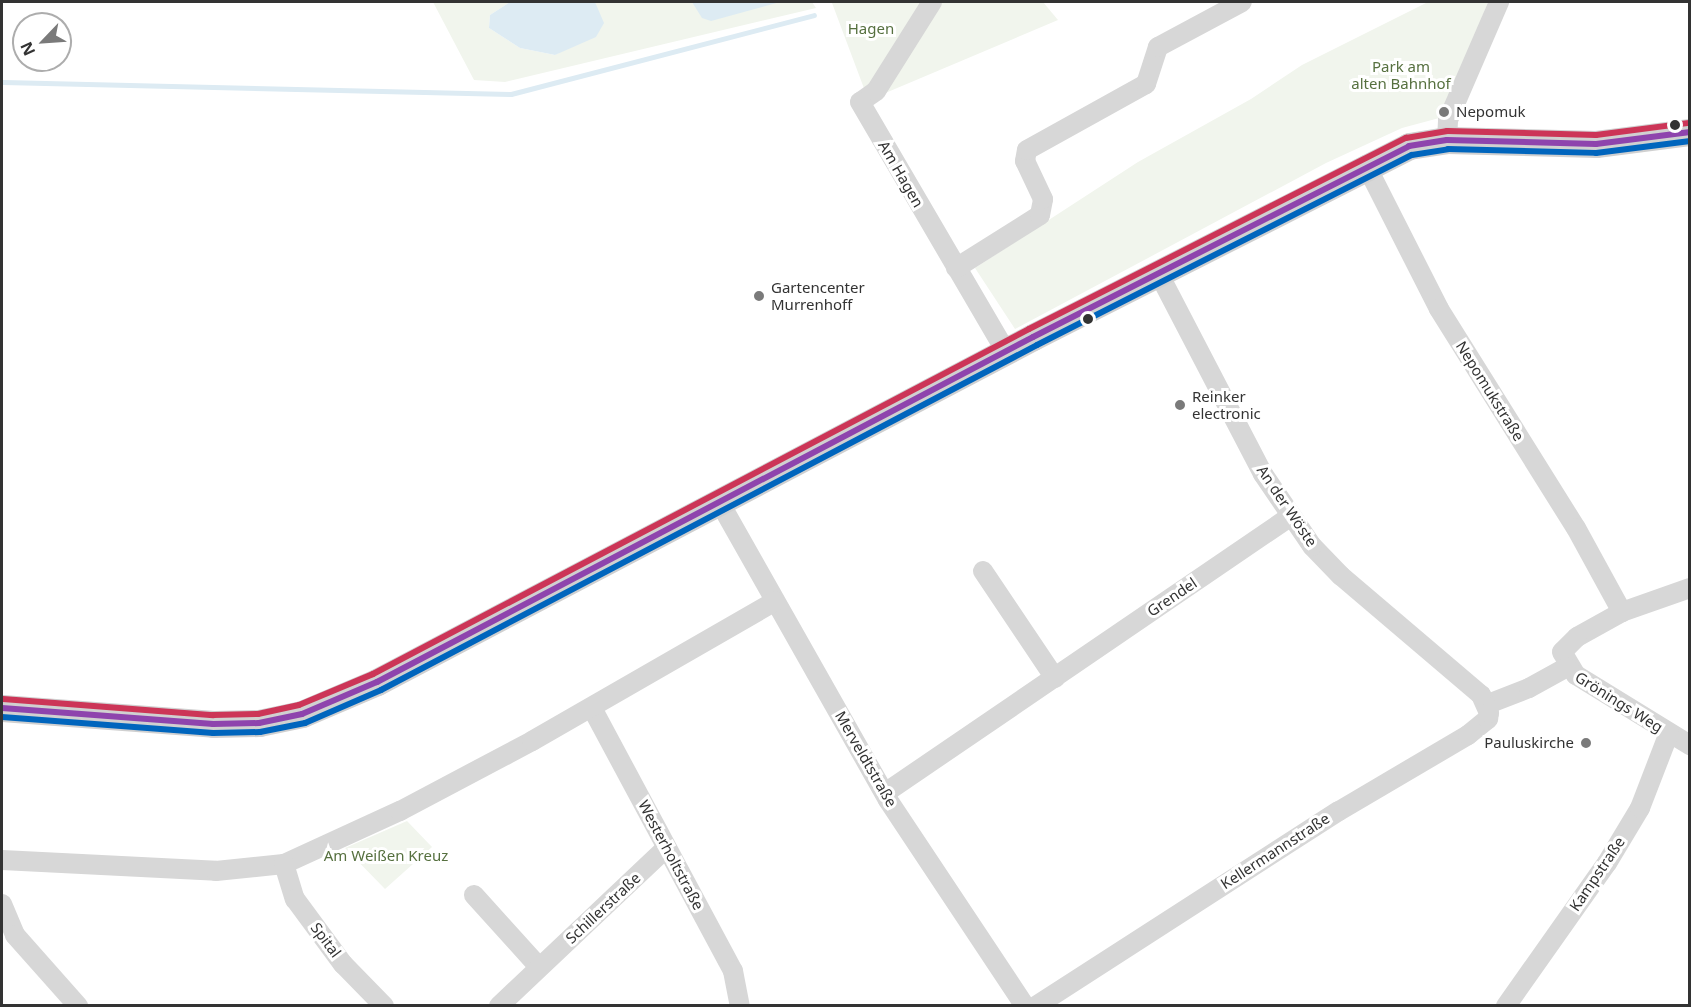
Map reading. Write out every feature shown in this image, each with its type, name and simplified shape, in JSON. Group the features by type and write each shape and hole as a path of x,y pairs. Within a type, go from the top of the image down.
{"main road":[{"path":"2,708 213,724 259,723 302,714 377,682 1366,165 1409,146 1447,140 1596,144 1689,132"}],"street":[{"name":"Am Hagen","path":"932,2 876,91 860,102 1006,352"},
{"path":"956,268 1040,216 1043,199 1025,161 1027,150 1146,84 1158,48 1242,2"},
{"path":"1447,140 1448,120 1498,2"},
{"name":"Nepomukstraße","path":"1366,165 1439,309 1576,528 1622,612"},
{"name":"An der Wöste","path":"1159,274 1263,474 1290,517 1341,576 1481,698"},
{"name":"Merveldtstraße","path":"720,503 885,793 1025,1005"},
{"name":"Grendel","path":"885,793 1290,517"},
{"path":"983,571 1055,678"},
{"path":"1481,698 1529,688 1622,612 1689,588"},
{"path":"2,860 216,871 284,864 400,811 592,708 776,601"},
{"name":"Grönings Weg","path":"1565,658 1689,745"},
{"name":"Kellermannstraße","path":"1036,1005 1339,811 1468,735 1488,719 1481,698"},
{"name":"Westerholtstraße","path":"592,708 733,971 740,1005"},
{"name":"Kampstraße","path":"1506,1005 1618,844 1640,808 1669,733"},
{"name":"Schillerstraße","path":"499,1005 666,848"},
{"name":"Spital","path":"284,864 295,899 344,964 384,1005"},
{"path":"474,895 539,967"},
{"path":"2,904 15,935 78,1005"}],"green space":[{"path":"433,2 510,2 490,15 489,28 520,48 555,55 582,40 597,12 595,2 812,2 816,8 505,82 474,80"},
{"name":"Hagen","path":"921,2 865,91 832,3"},
{"path":"942,2 1043,2 1058,20 883,94"},
{"name":"Park am alten Bahnhof","path":"1428,2 1488,2 1443,117 1402,128 1326,163 1015,329 975,268 1138,162 1251,99 1302,65"},
{"name":"Am Weißen Kreuz","path":"407,821 432,847 385,889 345,848"}],"shaded area":[{"path":"510,2 595,2 604,23 596,37 555,55 520,48 489,28 490,15"},
{"path":"692,2 780,2 711,21 702,18"}],"waterway":[{"path":"3,82 511,94 814,15"}],"transit line":[{"path":"3,699 213,715 258,714 299,705 373,674 1029,329 1406,138 1447,131 1596,135 1689,123"},
{"path":"2,708 213,724 259,723 302,714 377,682 1033,337 1409,146 1447,140 1596,144 1690,132"},
{"path":"2,717 213,733 260,732 305,723 381,690 1037,345 1412,155 1448,149 1596,153 1690,141"}],"place":[{"name":"Nepomuk","path":"1444,112"},
{"name":"Gartencenter Murrenhoff","path":"759,296"},
{"name":"Reinker electronic","path":"1180,405"},
{"name":"Pauluskirche","path":"1586,743"}]}
